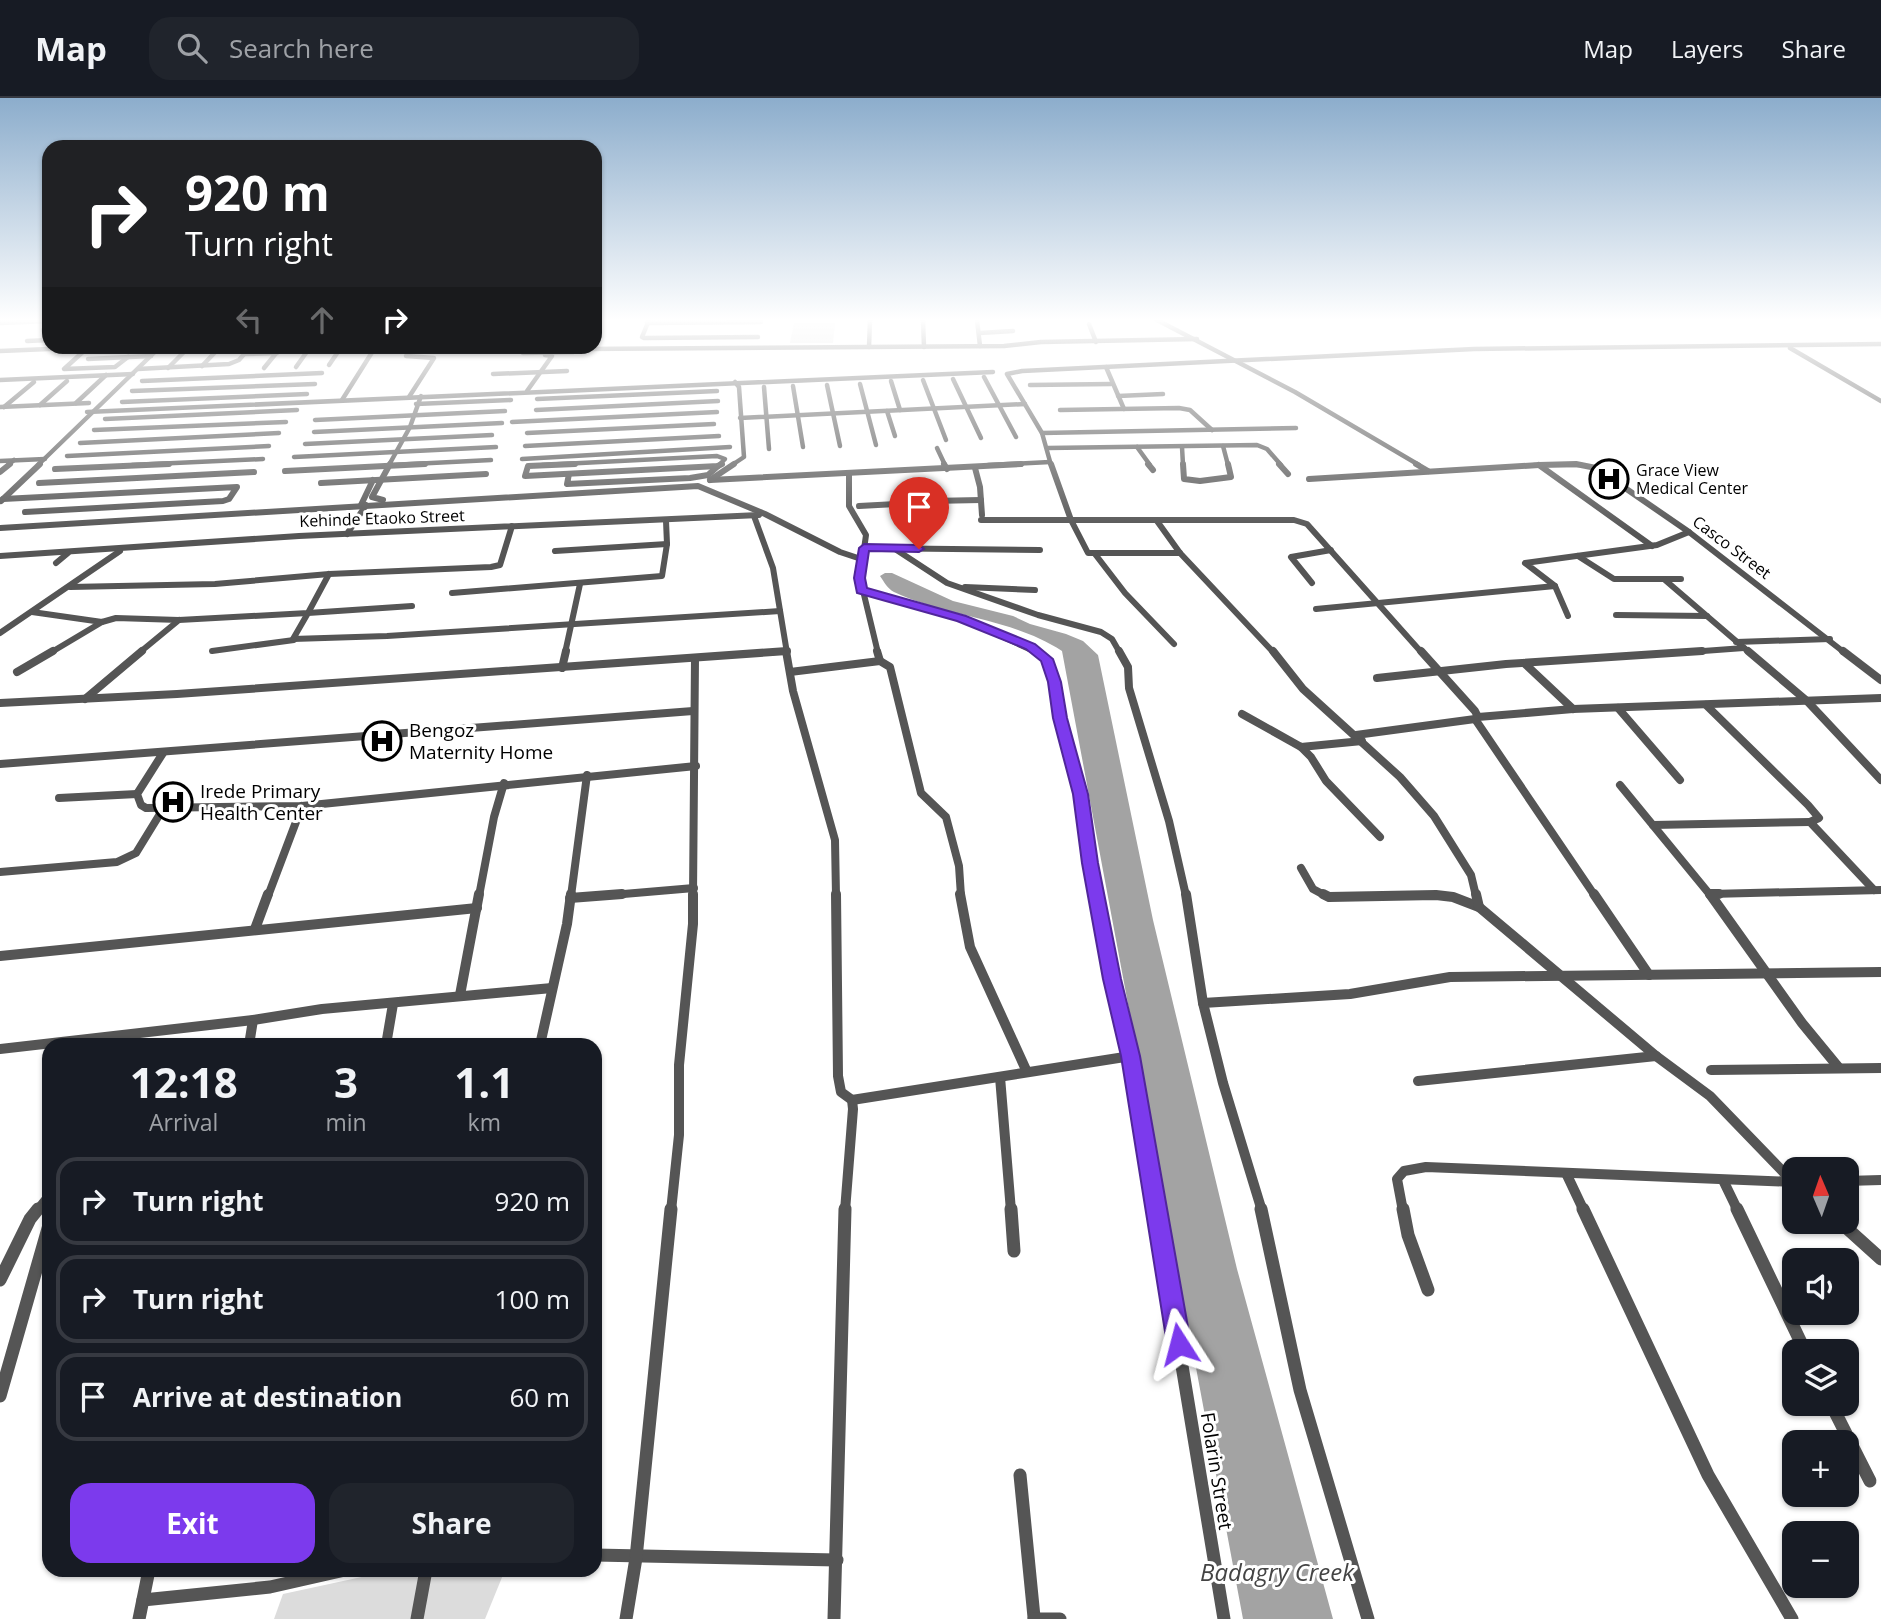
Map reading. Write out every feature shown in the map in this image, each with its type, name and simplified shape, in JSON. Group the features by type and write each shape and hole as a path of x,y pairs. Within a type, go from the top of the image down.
{"street":[{"path":"2,407 23,391"},
{"path":"40,405 56,391"},
{"path":"76,404 89,391"},
{"path":"0,461 42,459 111,391"},
{"path":"1,499 7,489 113,391"},
{"path":"122,506 222,391"},
{"path":"342,400 348,391"},
{"path":"409,397 413,391"},
{"path":"87,412 527,391"},
{"path":"619,481 617,472 628,428 627,406 632,391"},
{"path":"537,399 717,391"},
{"path":"0,527 698,486 744,457 739,391"},
{"path":"764,391 764,417 769,449"},
{"path":"794,391 803,447"},
{"path":"828,391 840,446"},
{"path":"861,391 876,445"},
{"path":"894,391 900,410"},
{"path":"928,391 946,440"},
{"path":"959,391 981,438"},
{"path":"991,391 1016,437"},
{"path":"1018,391 1042,433 1049,462 1085,552 1180,553"},
{"path":"1062,396 1066,391"},
{"path":"1115,391 1124,409"},
{"path":"1292,391 1429,472"},
{"path":"1864,391 1881,401"},
{"path":"122,402 307,394"},
{"path":"1118,396 1163,394"},
{"path":"421,397 416,404 410,427 372,498 483,494"},
{"path":"416,404 511,400"},
{"path":"536,410 718,401"},
{"path":"2,407 89,403"},
{"path":"740,418 1026,404"},
{"path":"105,419 297,410"},
{"path":"1060,410 1191,410 1212,430"},
{"path":"315,420 505,411"},
{"path":"887,411 895,436"},
{"path":"512,422 717,412"},
{"path":"94,430 286,422"},
{"path":"314,432 502,423"},
{"path":"527,433 714,424"},
{"path":"1042,433 1296,428"},
{"path":"80,443 279,433"},
{"path":"305,444 492,435"},
{"path":"525,446 719,436"},
{"path":"67,456 269,446"},
{"path":"1182,447 1184,479 1200,481 1231,477 1223,446"},
{"path":"1048,449 1263,446 1288,474"},
{"path":"294,457 496,447"},
{"path":"522,459 730,447"},
{"path":"1136,447 1153,470"},
{"path":"937,448 947,470"},
{"path":"709,457 709,467"},
{"path":"681,458 683,468"},
{"path":"569,474 567,484 690,478 708,475 724,462 725,458 527,466 525,476 718,466"},
{"path":"55,469 263,459"},
{"path":"652,470 653,459"},
{"path":"0,472 14,460"},
{"path":"285,471 491,460"},
{"path":"710,480 947,470 1049,462"},
{"path":"585,473 587,463"},
{"path":"556,474 559,464"},
{"name":"Casco Street","path":"1309,479 1539,465 1576,464 1596,468 1689,532 1881,680"},
{"path":"1539,465 1652,546"},
{"path":"690,478 691,467"},
{"path":"975,468 981,517 1157,521 1294,520 1307,524 1380,602 1477,718 1649,975"},
{"path":"664,479 665,469"},
{"path":"38,483 254,472"},
{"path":"321,483 486,474"},
{"path":"849,475 849,506 866,535 860,578 880,661"},
{"path":"346,534 364,505 373,480"},
{"path":"698,486 864,560"},
{"path":"1,499 237,487 229,499 223,501 28,511 47,497"},
{"path":"859,506 981,500"},
{"path":"915,503 915,507 919,509 944,516"},
{"path":"759,515 773,568 793,691 835,840 838,1076 841,1092 852,1100 1131,1056"},
{"name":"Kehinde Etaoko Street","path":"0,556 120,550 255,538 759,515"},
{"path":"452,593 662,576 667,544 666,521"},
{"path":"1157,521 1180,553 1269,646 1303,689 1400,777 1434,816 1471,875 1479,907"},
{"path":"70,587 215,584 329,574 497,566 512,526"},
{"path":"1568,615 1555,586 1525,563 1652,546 1689,532"},
{"path":"555,551 667,544"},
{"path":"864,548 1040,550"},
{"path":"895,549 935,577 956,586 1106,635 1117,646 1128,667 1129,688 1169,821 1185,887 1203,1003 1223,1083 1264,1218 1300,1390 1368,1619"},
{"path":"1,631 70,587 120,550"},
{"path":"1312,583 1291,557 1331,550"},
{"path":"82,560 92,551"},
{"path":"56,563 68,553"},
{"path":"1095,554 1125,593 1174,644"},
{"path":"1577,555 1609,577 1681,579"},
{"path":"294,640 293,637 329,574"},
{"path":"1665,579 1807,701 1881,780"},
{"path":"562,668 580,584"},
{"path":"956,586 1035,590"},
{"path":"1316,610 1555,586"},
{"name":"Folarin Street","path":"862,590 961,618 1031,646 1046,659 1055,682 1060,718 1081,794 1090,863 1112,979 1131,1056 1224,1619"},
{"path":"17,672 102,622 116,618 179,620 412,606"},
{"path":"212,652 294,640 780,611"},
{"path":"32,612 102,622"},
{"path":"1616,615 1707,616"},
{"path":"85,699 107,677 143,653 179,620"},
{"path":"1736,642 1830,639"},
{"path":"1377,678 1524,663 1744,648"},
{"path":"0,703 788,651"},
{"path":"626,1619 636,1558 679,1135 679,1065 694,888 695,658"},
{"path":"790,672 880,661 890,667 921,793 925,799 943,810 946,817 959,866 961,904 970,947 1027,1072"},
{"path":"1524,663 1573,709"},
{"path":"1301,747 1477,718 1573,709 1881,698"},
{"path":"1653,824 1810,822 1819,818 1706,705"},
{"path":"1618,708 1681,780"},
{"path":"0,764 693,711"},
{"path":"1242,713 1301,747 1311,757 1326,781 1380,837"},
{"path":"137,794 163,753"},
{"path":"137,794 141,805 146,808 302,806 504,783 696,766"},
{"path":"541,1038 567,924 587,775"},
{"path":"460,995 494,817 504,783"},
{"path":"1620,785 1710,894 1839,1068"},
{"path":"59,798 137,794"},
{"path":"255,929 302,806"},
{"path":"0,872 117,862 136,853 163,809"},
{"path":"1810,822 1877,890"},
{"path":"1301,868 1313,889 1329,897 1436,895 1453,897 1479,907 1656,1056 1710,1096 1782,1171"},
{"path":"570,898 694,888"},
{"path":"1710,894 1877,890"},
{"path":"0,956 477,908"},
{"path":"1203,1003 1350,994 1450,977 1881,972"},
{"path":"133,1038 322,1009 552,988"},
{"path":"387,1038 393,1003"},
{"path":"250,1038 253,1020"},
{"path":"0,1049 42,1046"},
{"path":"1418,1081 1656,1056"},
{"path":"1712,1070 1881,1068"},
{"path":"1000,1077 1014,1251"},
{"path":"834,1619 845,1211 852,1100"},
{"path":"1429,1290 1404,1219 1397,1179 1399,1174 1412,1169 1439,1167 1782,1182"},
{"path":"1566,1173 1702,1463 1792,1619"},
{"path":"1723,1180 1799,1339"},
{"path":"1859,1181 1881,1180"},
{"path":"0,1280 30,1219 42,1204"},
{"path":"1853,1234 1881,1259"},
{"path":"0,1396 42,1249"},
{"path":"1836,1416 1870,1481"},
{"path":"1020,1475 1034,1618 1060,1619"},
{"path":"602,1556 837,1560"},
{"path":"139,1619 148,1577"},
{"path":"143,1600 246,1591 322,1577"},
{"path":"417,1619 425,1577"}],"shaded area":[{"path":"362,1577 502,1577 485,1619 274,1619 283,1594"}],"water":[{"name":"Badagry Creek","path":"892,573 953,601 1013,616 1030,624 1066,634 1083,641 1098,655 1153,920 1237,1269 1333,1619 1243,1619 1062,651 1022,631 936,607 894,592 880,576"}],"place":[{"name":"Grace View Medical Center","path":"1609,479"},
{"name":"Bengoz Maternity Home","path":"382,741"},
{"name":"Irede Primary Health Center","path":"173,802"}],"route":[{"path":"919,549 864,548 860,578 862,590 961,618 1031,646 1046,659 1055,682 1060,718 1081,794 1093,883 1112,979 1131,1056 1179,1344"}]}
